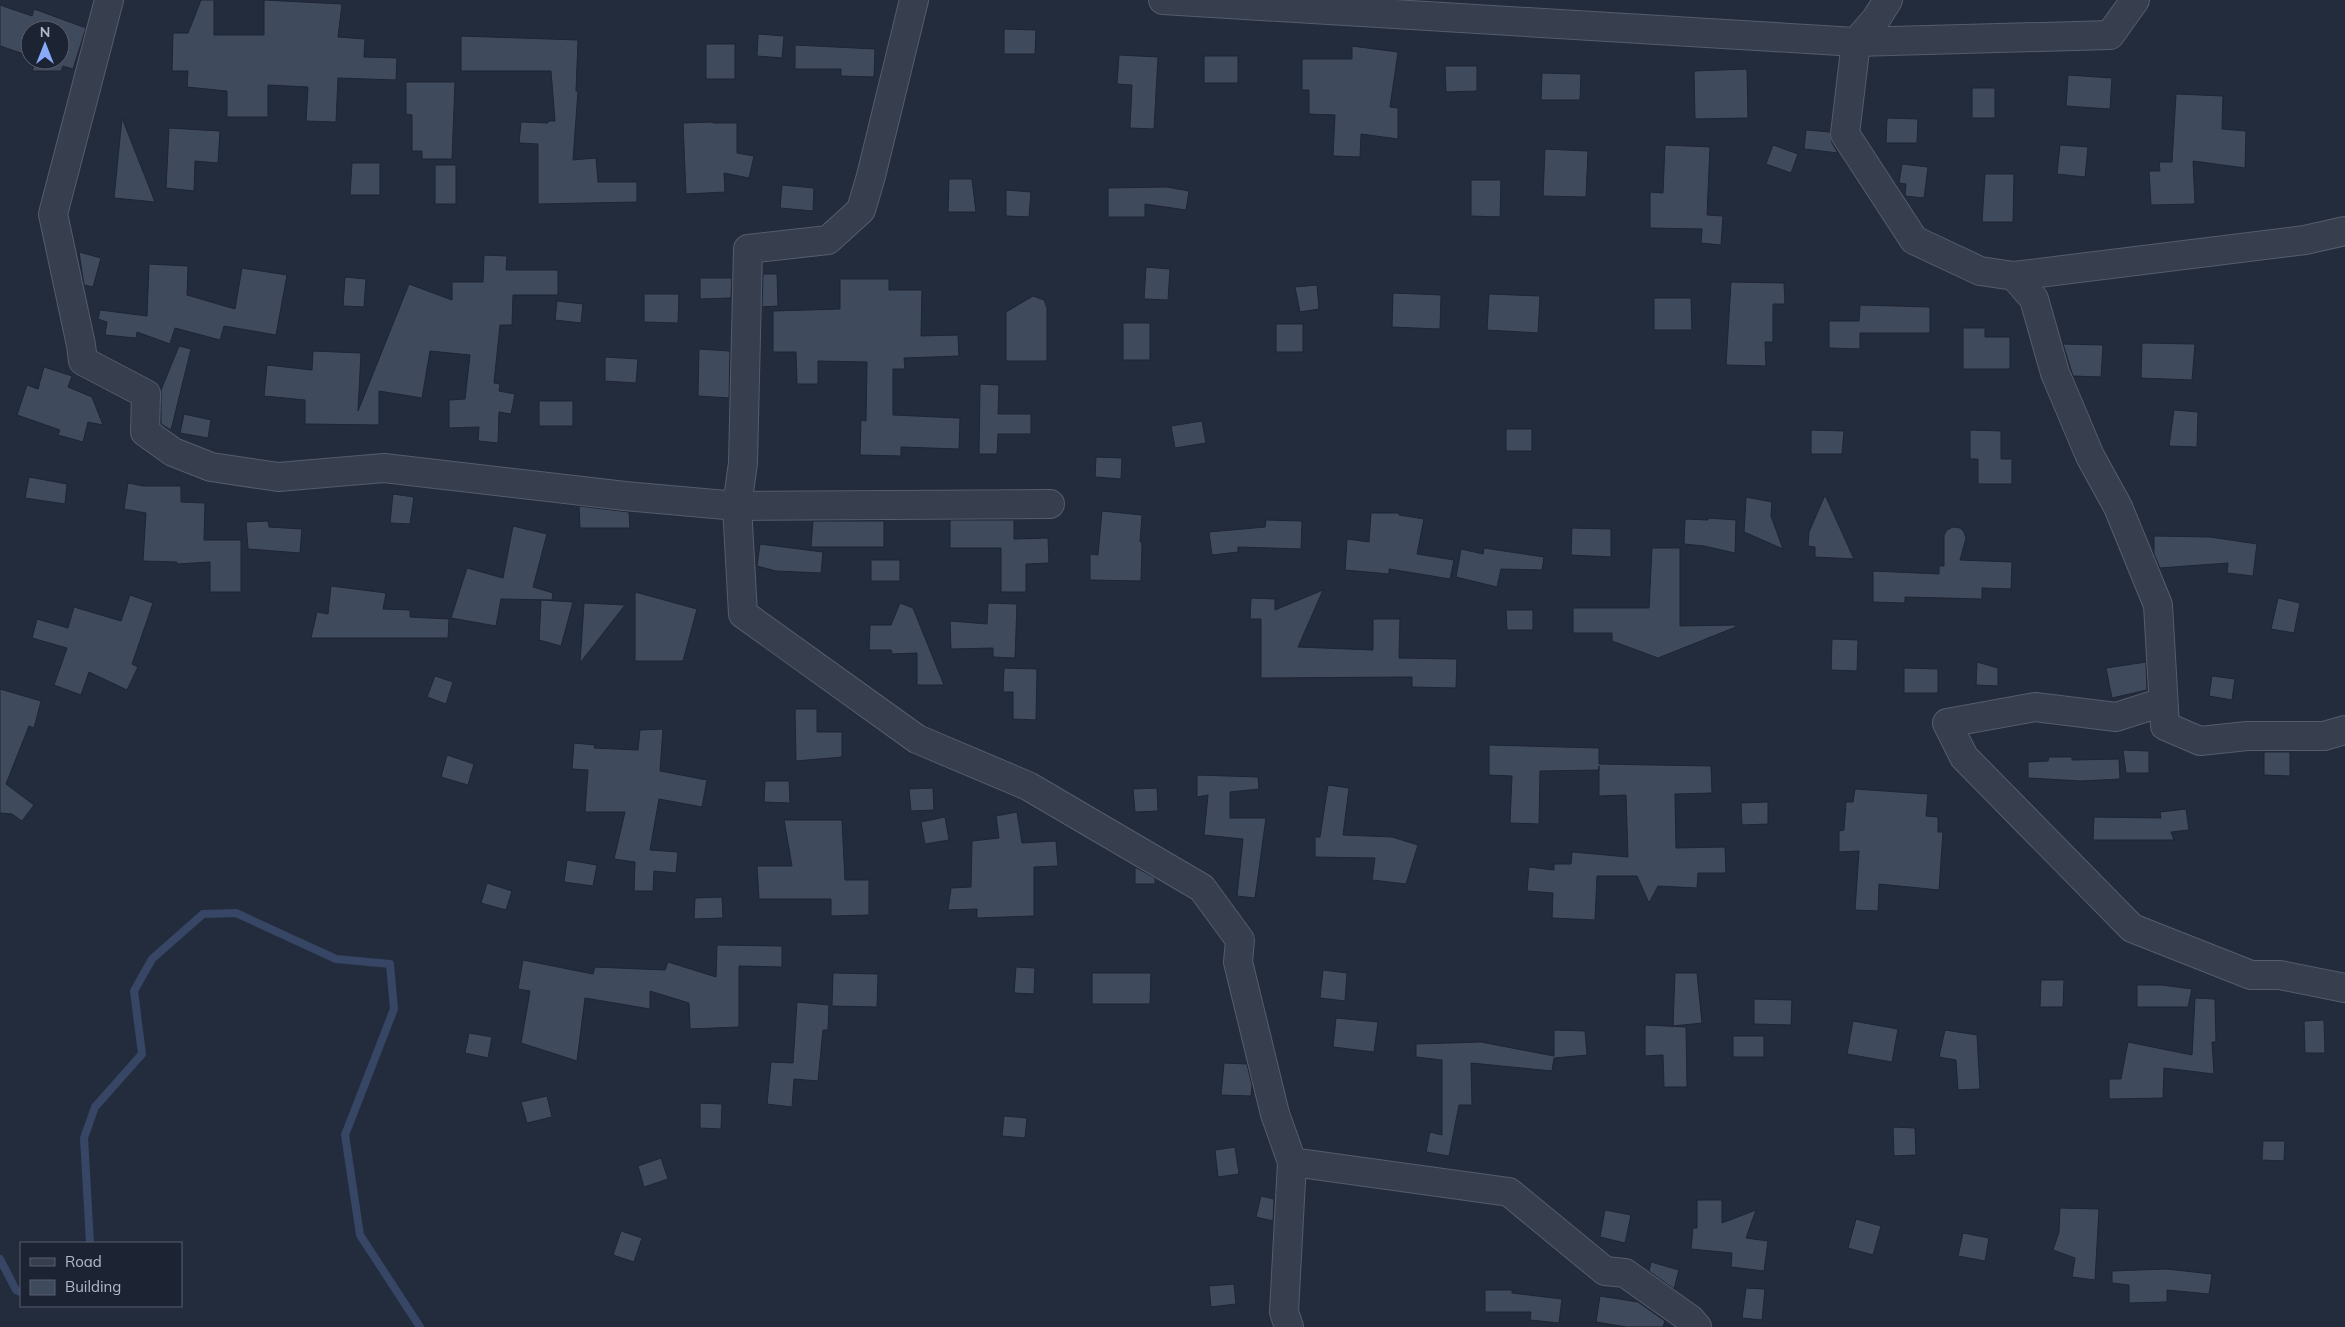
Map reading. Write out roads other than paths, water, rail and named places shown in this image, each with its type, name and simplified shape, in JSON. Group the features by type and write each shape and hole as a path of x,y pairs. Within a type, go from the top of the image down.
{"street":[{"path":"109,0 53,214 83,361 146,394 145,432 173,452 211,467 278,477 384,468 625,496 737,506 1050,504"},
{"path":"914,0 872,176 861,210 828,240 748,249 743,463 737,506 743,614 917,739 1028,786 1202,888 1240,940 1238,962 1276,1114 1292,1162 1284,1312 1289,1327"},
{"path":"1163,0 1856,42 2110,35 2134,0"},
{"path":"1888,0 1876,19 1856,42 1845,134 1914,240 1980,271 2014,276 2305,240 2345,231"},
{"path":"2014,276 2034,298 2055,373 2090,456 2118,507 2158,605 2165,726 2200,741 2247,736 2324,736 2345,730"},
{"path":"2164,702 2116,717 2036,707 1946,723 1964,757 2132,928 2251,975 2280,975 2345,988"},
{"path":"1292,1162 1508,1192 1605,1271 1625,1273 1690,1319 1698,1327"}],"waterway":[{"path":"90,1242 84,1138 95,1107 142,1054 134,991 152,959 203,914 236,913 336,959 390,964 394,1009 345,1135 360,1235 420,1327"},
{"path":"0,1259 16,1290 20,1292"}]}
